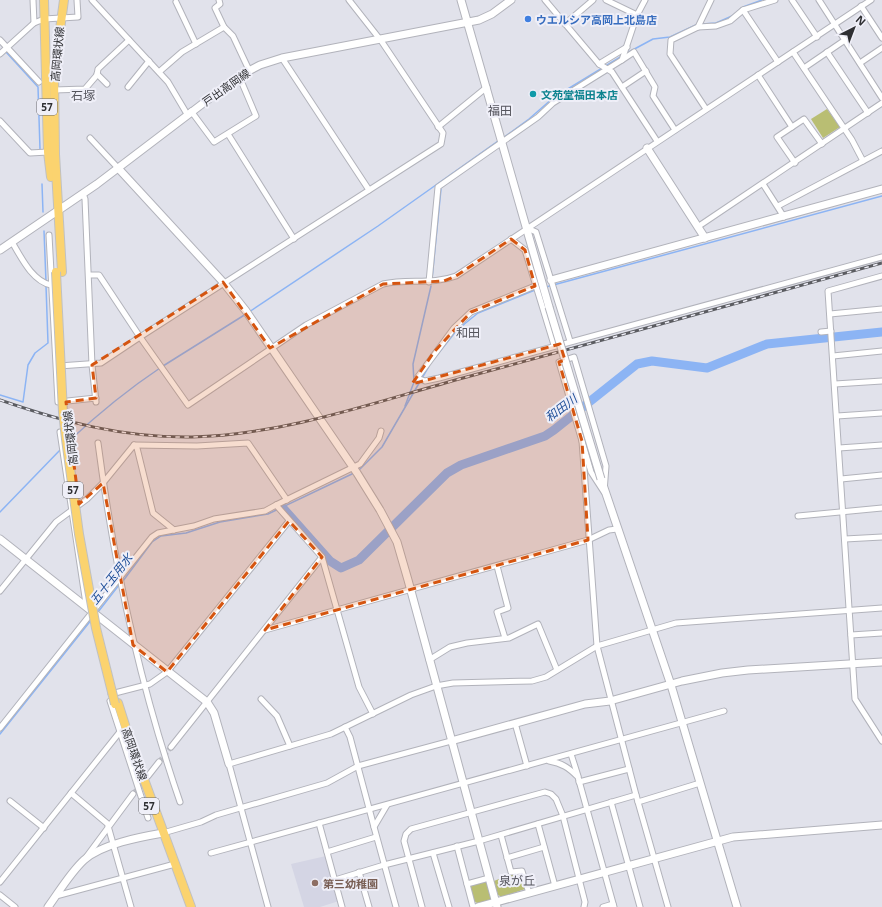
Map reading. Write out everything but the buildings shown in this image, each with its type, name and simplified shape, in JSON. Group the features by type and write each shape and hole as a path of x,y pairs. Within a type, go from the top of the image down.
{"main road":[{"name":"高岡環状線","path":"44,0 48,152 56,213"},
{"name":"高岡環状線","path":"64,0 54,74 56,213 62,392 66,439 79,534 96,628 117,703 161,833 191,907"},
{"name":"高岡環状線","path":"173,864 187,907"}],"street":[{"path":"33,0 34,23"},
{"path":"0,54 34,23 44,19 78,17 78,0"},
{"path":"92,0 168,82 189,113 214,142 256,116 239,76"},
{"path":"219,0 220,4 215,8 224,27 233,36 249,70"},
{"path":"55,366 92,365 101,363 223,282 294,239 441,144 443,133 380,38 350,0"},
{"path":"461,0 604,492 671,685 737,907"},
{"name":"戸出高岡線","path":"0,250 83,194 189,113 249,70 282,58 467,22 492,14 510,0"},
{"path":"545,0 602,66 612,72 657,141"},
{"path":"565,24 593,0"},
{"path":"606,0 637,16"},
{"path":"623,58 637,16 645,0"},
{"path":"698,26 711,0"},
{"path":"706,109 670,54 671,40 698,26 716,26 730,21 743,10 775,0"},
{"path":"792,0 817,37"},
{"path":"818,0 882,98"},
{"path":"89,275 99,275 188,405 306,325 383,284 394,281 444,281 456,276 871,0"},
{"path":"176,2 196,44"},
{"path":"861,6 882,38"},
{"path":"743,10 778,62"},
{"path":"159,72 182,52 224,27"},
{"path":"0,40 39,82"},
{"path":"54,90 85,89 97,74 98,69 129,40"},
{"path":"804,68 845,40"},
{"path":"860,63 882,48"},
{"path":"429,282 438,187 627,49"},
{"path":"602,66 634,52 655,87 653,96 675,130"},
{"path":"793,52 845,129 863,161"},
{"path":"827,52 868,113"},
{"path":"282,58 368,190"},
{"path":"128,87 149,61"},
{"path":"622,87 646,71"},
{"path":"97,74 107,84"},
{"path":"758,75 792,127"},
{"path":"438,127 487,87"},
{"path":"699,226 795,163 882,103"},
{"path":"795,163 777,137 804,119 822,144"},
{"path":"0,121 30,153 48,152"},
{"path":"228,134 294,239"},
{"path":"90,138 223,282 247,313 355,470 394,536 464,783 496,904"},
{"path":"647,148 699,226 705,238"},
{"path":"778,206 882,151"},
{"path":"763,184 784,217"},
{"path":"551,281 882,189"},
{"path":"49,235 58,402 96,400 92,365 85,199 83,194"},
{"path":"527,228 536,232 570,341"},
{"path":"511,239 525,250 554,345"},
{"path":"12,242 33,274 51,285"},
{"path":"536,286 471,312 454,328 434,352 417,378 426,381 882,257"},
{"path":"882,276 828,291 842,513 856,699 882,741"},
{"path":"544,312 560,307"},
{"path":"830,314 882,310"},
{"path":"821,332 831,332"},
{"path":"833,356 882,351"},
{"path":"574,357 606,466 604,492 591,472 559,362 574,357"},
{"path":"835,384 882,381"},
{"path":"837,416 882,413"},
{"path":"0,728 152,538 158,533 194,526 214,519 279,508 287,500 355,470 379,438 381,431"},
{"path":"60,432 86,604"},
{"path":"582,441 588,540 597,646 610,701 668,907"},
{"path":"98,443 119,579 133,645 160,744 180,802"},
{"path":"134,445 197,446 248,443 287,500"},
{"path":"0,591 56,522 87,499 103,483 134,445"},
{"path":"134,445 137,448 153,513 174,530"},
{"path":"839,448 882,445"},
{"path":"841,479 882,475"},
{"path":"279,508 322,557 335,610 359,687 373,714"},
{"path":"798,516 882,508"},
{"path":"109,695 144,686 159,679 167,672 289,521"},
{"path":"265,630 588,540 609,530 617,529"},
{"path":"845,539 882,537"},
{"path":"0,539 26,559 91,615 133,645 206,702 214,713 242,808 268,907"},
{"path":"171,747 322,557"},
{"path":"497,566 508,608 496,612 505,638"},
{"path":"229,764 331,734 411,695 436,686 453,683 532,681 546,677 597,646 676,623 882,608"},
{"path":"91,615 119,733 148,818"},
{"path":"429,660 450,647 467,643 505,638 538,624 557,670"},
{"path":"851,635 882,634"},
{"path":"83,861 93,854 114,845 161,833 327,783 358,766 585,704 610,701 671,685 748,670 882,662"},
{"path":"261,699 277,716 290,746"},
{"path":"211,853 251,844 319,823 546,760 621,741 724,711"},
{"path":"515,722 527,766"},
{"path":"345,727 358,766 396,907"},
{"path":"0,882 119,733"},
{"path":"571,754 605,872 613,906 603,907"},
{"path":"546,760 560,763 570,768 579,780"},
{"path":"148,776 159,762"},
{"path":"579,780 629,769"},
{"path":"638,802 700,783"},
{"path":"422,907 404,842 406,834 410,829 545,792 551,794 556,799 563,816 585,902 584,907"},
{"path":"71,793 109,826 131,907"},
{"path":"48,907 133,794"},
{"path":"335,880 409,858 501,835 636,795"},
{"path":"10,801 44,828"},
{"path":"611,802 640,907"},
{"path":"374,827 387,805"},
{"path":"319,823 342,907"},
{"path":"538,824 555,886"},
{"path":"478,907 496,904 529,893 655,859 718,840 754,834 882,825"},
{"path":"501,835 511,872 522,871 529,893"},
{"path":"327,852 376,837"},
{"path":"457,846 473,907"},
{"path":"507,858 544,848"},
{"path":"433,852 449,907"},
{"path":"56,896 123,879 173,864"},
{"path":"359,872 369,907"},
{"path":"467,884 489,878"},
{"path":"0,895 16,907"}],"highlighted area":[{"path":"511,239 525,250 535,286 471,312 434,352 412,384 560,344 565,360 559,362 582,441 588,540 265,630 322,557 289,521 167,672 133,645 103,483 79,504 66,402 96,398 92,365 223,282 270,348 383,284 444,281 456,276"}],"shaded area":[{"name":"第三幼稚園","path":"326,856 339,901 320,907 304,907 291,864"}],"green space":[{"path":"827,109 840,127 823,138 811,119"},
{"path":"519,871 522,873 525,889 502,897 498,895 494,881"},
{"path":"487,880 492,896 490,900 477,903 474,901 470,887 472,884"}],"waterway":[{"path":"702,24 716,23 732,16 743,7 762,0"},
{"path":"627,53 653,39 670,37 698,24"},
{"path":"6,52 38,87 40,149"},
{"path":"503,138 529,119 553,98 622,56"},
{"path":"249,312 378,226 498,141"},
{"path":"42,184 43,212"},
{"path":"432,279 441,189"},
{"path":"546,287 882,196"},
{"path":"44,231 46,282"},
{"path":"0,395 23,402 28,365 35,353 48,343 46,286"},
{"path":"405,406 414,382 413,364 431,286"},
{"path":"433,360 457,330 478,313 535,290"},
{"path":"163,366 246,314"},
{"name":"和田川","path":"282,507 330,561 341,568 359,560 447,473 461,465 545,436 637,364 652,361 707,368 767,344 882,332"},
{"path":"359,470 382,447 429,366"},
{"path":"69,441 113,403 160,368"},
{"path":"0,512 61,449"},
{"name":"五十玉用水","path":"123,581 152,542 161,536 186,533 220,522 268,514 354,473"},
{"name":"五十玉用水","path":"98,612 119,585"},
{"name":"五十玉用水","path":"0,734 92,619"}],"tunnel":[{"path":"159,762 171,747"},
{"path":"133,794 146,779"}],"railway":[{"path":"0,400 71,422 118,432 142,435 192,437 226,435 261,430 295,424 363,407 463,378 882,263"}],"place":[{"name":"ウエルシア高岡上北島店","path":"528,19"},
{"name":"文苑堂福田本店","path":"533,94"},
{"name":"第三幼稚園","path":"315,883"}],"district":[{"name":"石塚","path":"83,95"},
{"name":"福田","path":"500,110"},
{"name":"和田","path":"468,332"},
{"name":"泉が丘","path":"517,880"}]}
